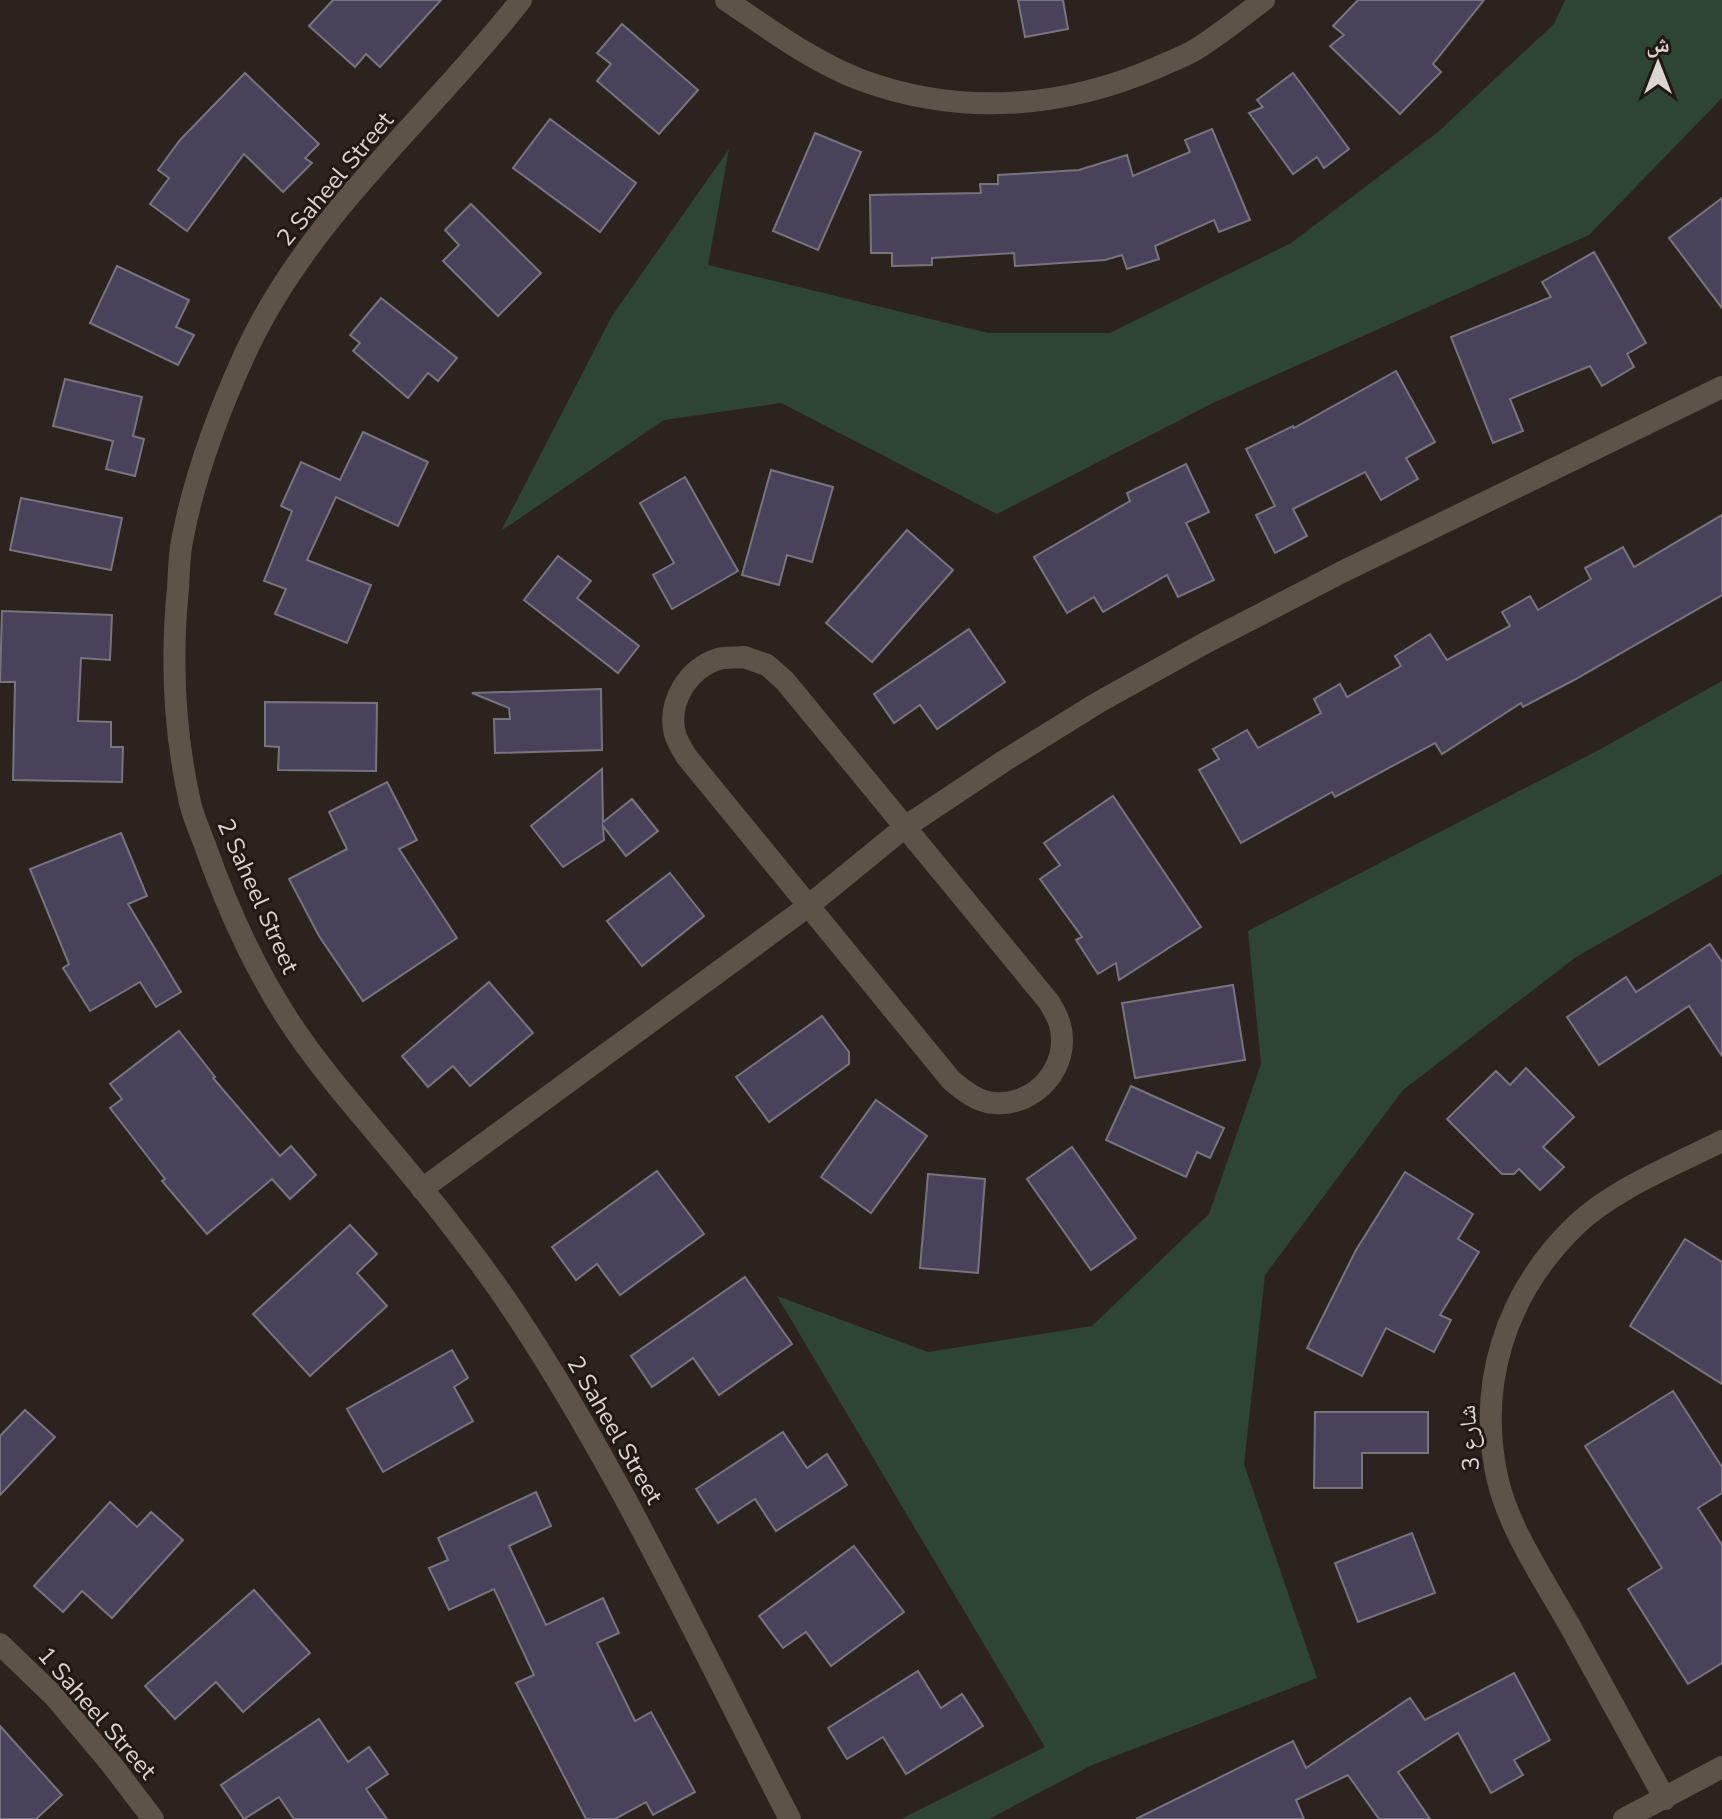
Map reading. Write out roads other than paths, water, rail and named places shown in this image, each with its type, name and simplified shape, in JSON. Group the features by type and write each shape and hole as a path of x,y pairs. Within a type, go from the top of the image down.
{"street":[{"name":"2 Saheel Street","path":"521,0 482,50 335,211 293,269 245,353 208,445 182,538 174,634 177,714 189,801 247,948 287,1018 337,1087 422,1189 509,1305 569,1397 624,1493 790,1819"},
{"path":"726,0 783,38 858,79 942,101 985,104 1029,102 1114,86 1194,51 1264,0"},
{"path":"422,1189 807,907 905,827 1099,702 1342,572 1722,387"},
{"path":"744,657 767,665 785,681 1049,1002 1060,1024 1062,1048 1055,1071 1039,1090 1018,1101 993,1103 970,1096 951,1080 807,907 686,756 675,735 674,710 681,687 698,669 720,658 744,657"},
{"name":"3 شارع","path":"1665,1799 1520,1536 1498,1483 1490,1427 1494,1371 1510,1316 1538,1266 1576,1224 1623,1191 1722,1141"},
{"name":"1 Saheel Street","path":"0,1644 54,1696 153,1819"},
{"path":"1624,1819 1722,1767"}]}
